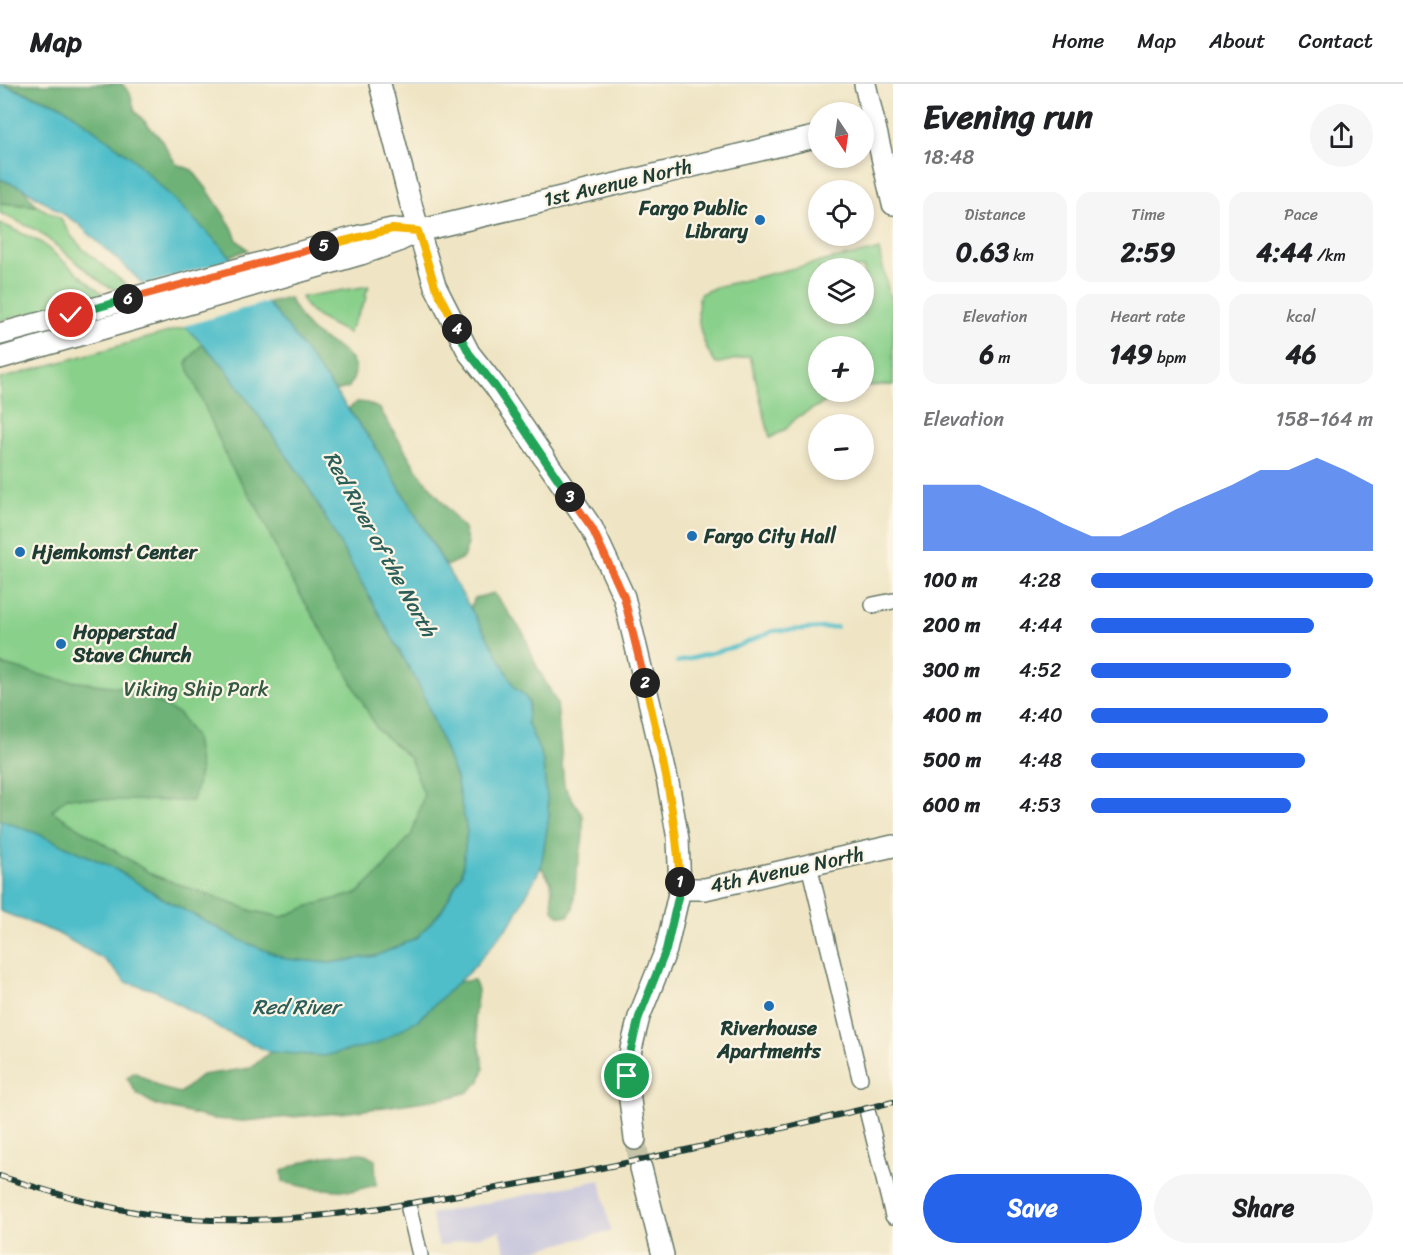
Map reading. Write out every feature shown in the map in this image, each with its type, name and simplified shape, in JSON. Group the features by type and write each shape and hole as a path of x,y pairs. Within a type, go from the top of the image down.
{"street":[{"path":"380,84 418,231 435,286 469,353 495,386 592,528 624,597 668,783 678,839 680,889 666,950 639,1017 631,1049 627,1076 635,1139"},
{"path":"865,84 877,122 893,204"},
{"name":"1st Avenue North","path":"0,334 358,245 396,242 418,231 808,139"},
{"name":"1st Avenue North","path":"0,358 358,245"},
{"path":"873,604 893,601"},
{"name":"4th Avenue North","path":"680,889 705,889 893,846"},
{"path":"809,866 860,1078"},
{"path":"868,1114 893,1216"},
{"path":"641,1168 663,1255"},
{"path":"409,1209 420,1255"}],"shaded area":[{"path":"600,1180 611,1231 515,1255 506,1255 500,1231 439,1246 431,1214"}],"green space":[{"path":"3,84 122,84 130,93 135,111 160,138 176,164 192,170 232,227 237,240 248,250 230,256 132,158 62,106"},
{"path":"0,179 23,188 37,206 0,203"},
{"path":"0,203 37,206 60,218 82,248 129,287 116,290 105,285 38,231 0,213"},
{"path":"0,223 40,242 104,295 0,321"},
{"path":"879,250 893,311 893,385 874,386 874,336 808,336 808,402 826,402 797,417 786,429 770,438 750,356 716,364 703,340 698,312 700,294 716,287 808,265 808,324 874,324 874,258 837,258"},
{"path":"369,286 365,296 367,297 348,333 315,315 304,304 301,297"},
{"path":"289,298 309,329 338,348 352,361 355,368 354,377 348,388 335,391 268,302"},
{"name":"Viking Ship Park","path":"186,327 223,365 306,483 422,691 456,778 376,956 0,820 0,379"},
{"path":"202,344 223,365 306,483 422,691 456,778 467,831 462,873 442,910 417,938 376,956 330,963 286,959 240,940 162,898 110,866 36,833 0,820 0,664 56,679 133,689 179,714 195,737 200,772 193,801 67,797 52,811 153,875 253,911 282,917 312,905 358,893 381,871 412,834 424,794 410,758 377,729 342,664 289,576 257,507 230,465 186,363"},
{"path":"357,402 367,403 380,409 417,470 464,529 468,544 463,558 446,566 373,443 348,409"},
{"path":"494,593 524,634 536,665 557,703 564,786 583,816 583,837 573,909 568,916 560,916 553,910 551,882 541,867 549,815 542,757 527,722 529,703 524,695 515,689 470,608 475,598"},
{"path":"474,980 478,990 474,1018 484,1068 480,1081 468,1092 451,1097 351,1112 243,1121 213,1119 156,1105 137,1094 127,1078 134,1072 164,1089 180,1093 202,1075 251,1068 270,1052 324,1055 418,1020 458,982"},
{"path":"362,1153 375,1160 376,1185 351,1191 311,1188 283,1182 282,1171 303,1162 330,1156"}],"water":[{"name":"Red River","path":"0,84 62,106 132,158 222,247 290,330 373,443 515,688 524,695 529,703 527,722 542,757 549,815 541,867 513,920 474,967 418,1020 376,1044 324,1056 270,1052 220,1029 157,991 126,982 105,960 57,933 0,911 0,820 36,833 110,866 162,898 240,940 286,959 330,963 376,956 417,938 442,910 462,873 467,831 456,778 422,691 306,483 223,365 130,271 76,222 23,188 0,179"}],"pier":[{"path":"236,258 270,301 181,327 141,286"}],"waterway":[{"path":"677,662 738,646 773,631 837,627"}],"tunnel":[{"path":"635,1139 641,1168"}],"railway":[{"path":"0,1176 94,1204 167,1217 229,1220 303,1217 376,1209 537,1181 690,1149 893,1102"}],"place":[{"name":"Fargo Public Library","path":"760,220"},
{"name":"Fargo City Hall","path":"692,536"},
{"name":"Hjemkomst Center","path":"20,552"},
{"name":"Hopperstad Stave Church","path":"61,644"},
{"name":"Riverhouse Apartments","path":"769,1006"}],"route":[{"path":"71,315 356,237 392,229 418,231 435,286 469,353 495,386 592,528 624,597 668,783 678,839 680,889 666,950 639,1017 627,1076"}],"water label":[{"name":"Red River of the North","path":"380,544"}]}
